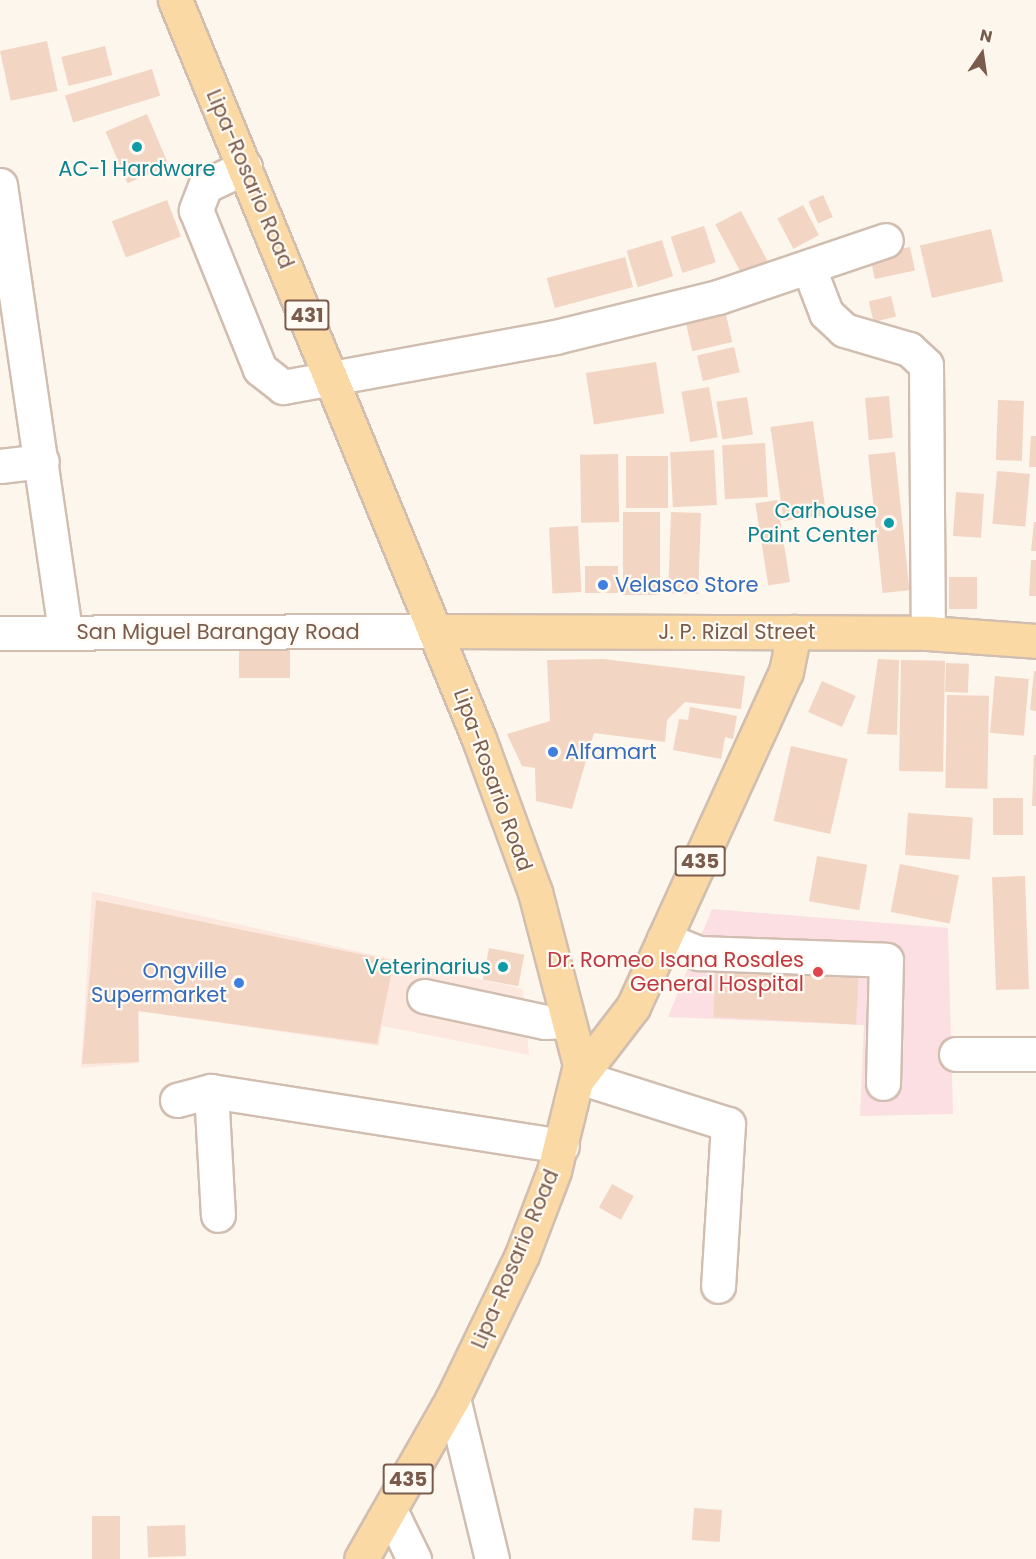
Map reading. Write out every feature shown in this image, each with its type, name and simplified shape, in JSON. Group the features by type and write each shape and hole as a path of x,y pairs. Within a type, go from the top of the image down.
{"main road":[{"name":"Lipa-Rosario Road","path":"175,0 437,631 535,892 565,1021 579,1059 579,1077 561,1146 522,1255 453,1398 361,1559"},
{"name":"J. P. Rizal Street","path":"437,631 928,633 1036,641"},
{"name":"435","path":"579,1077 629,1014 786,672 794,632"}],"street":[{"path":"245,167 206,186 196,210 255,358 266,378 284,387 555,337 718,297 886,240"},
{"path":"0,185 11,325 42,461 65,632"},
{"path":"815,284 826,313 844,330 909,349 926,365 928,633"},
{"path":"0,466 42,461"},
{"name":"San Miguel Barangay Road","path":"0,633 437,631"},
{"path":"664,939 699,953 886,960 883,1083"},
{"path":"424,996 545,1022 565,1021"},
{"path":"956,1054 1036,1054"},
{"path":"579,1077 728,1124 718,1286"},
{"path":"211,1091 218,1215"},
{"path":"177,1100 211,1091 561,1146"},
{"path":"453,1398 492,1559"},
{"path":"390,1510 414,1559"}],"shaded area":[{"name":"Ongville Supermarket","path":"92,891 523,989 529,1055 382,1026 379,1046 139,1011 139,1063 81,1068"},
{"name":"Dr. Romeo Isana Rosales General Hospital","path":"712,909 948,928 953,1114 860,1116 864,1025 668,1017"}],"building":[{"path":"47,41 58,91 11,101 0,51"},
{"path":"105,46 112,75 69,86 61,57"},
{"path":"152,69 160,96 73,122 65,96"},
{"name":"AC-1 Hardware","path":"147,114 169,166 127,183 106,132"},
{"path":"823,195 833,217 818,223 808,202"},
{"path":"167,200 181,236 126,258 112,221"},
{"path":"803,205 819,235 793,249 777,219"},
{"path":"741,211 768,261 742,275 715,225"},
{"path":"704,226 716,262 682,273 671,237"},
{"path":"991,229 1003,282 932,298 920,245"},
{"path":"662,240 673,276 638,287 627,251"},
{"path":"910,247 915,270 875,279 870,256"},
{"path":"625,257 633,287 555,308 547,278"},
{"path":"891,296 896,316 874,322 869,302"},
{"path":"724,306 732,342 692,351 684,315"},
{"path":"734,347 740,372 703,381 697,356"},
{"path":"656,362 664,413 594,424 586,373"},
{"path":"709,387 718,437 690,442 681,392"},
{"path":"889,396 893,438 869,440 865,398"},
{"path":"747,397 753,435 722,439 716,402"},
{"path":"998,400 1024,401 1022,461 996,460"},
{"path":"813,421 826,515 784,521 770,427"},
{"path":"1031,436 1036,436 1036,467 1029,467"},
{"path":"765,443 768,497 725,499 722,445"},
{"path":"714,450 717,505 673,507 670,452"},
{"name":"Carhouse Paint Center","path":"895,452 910,590 883,593 868,455"},
{"path":"618,454 619,522 581,523 580,455"},
{"path":"626,456 668,456 668,508 626,508"},
{"path":"997,471 1030,474 1025,527 992,524"},
{"path":"956,492 984,494 981,538 953,536"},
{"path":"777,500 790,582 768,585 755,503"},
{"path":"623,512 660,512 660,595 623,595"},
{"path":"671,512 701,513 698,594 668,593"},
{"path":"1034,522 1036,522 1036,551 1031,551"},
{"path":"578,526 581,592 552,593 549,528"},
{"path":"1031,560 1036,560 1036,596 1029,596"},
{"path":"585,566 618,566 618,593 585,593"},
{"path":"949,577 977,577 977,609 949,609"},
{"path":"239,648 290,648 290,678 239,678"},
{"path":"603,659 745,676 741,709 685,702 667,720 665,742 594,733 572,809 536,801 535,768 522,766 507,734 550,721 547,660"},
{"path":"878,659 899,660 897,735 867,734"},
{"path":"901,660 945,661 943,772 899,771"},
{"path":"946,663 969,664 968,693 945,692"},
{"path":"1034,671 1036,671 1036,711 1030,710"},
{"path":"995,676 1029,679 1024,736 990,733"},
{"path":"822,681 856,696 842,727 808,712"},
{"path":"947,695 989,696 987,789 945,788"},
{"path":"690,707 737,716 733,739 725,737 721,759 673,750 679,719 688,720"},
{"path":"791,746 848,759 830,834 774,821"},
{"path":"1034,755 1036,755 1036,806 1032,806"},
{"path":"993,798 1023,798 1023,835 993,835"},
{"path":"908,813 973,818 970,859 905,855"},
{"path":"817,856 867,865 859,910 809,901"},
{"path":"900,864 959,875 950,924 891,912"},
{"path":"1025,876 1029,989 996,990 992,877"},
{"name":"Ongville Supermarket","path":"96,900 394,961 377,1044 138,1011 139,1062 82,1064"},
{"name":"Veterinarius","path":"489,948 524,955 518,986 483,979"},
{"path":"716,964 859,971 856,1024 713,1017"},
{"path":"612,1184 634,1196 621,1220 599,1208"},
{"path":"694,1508 722,1510 720,1542 692,1540"},
{"path":"92,1516 120,1516 120,1559 92,1559"},
{"path":"185,1525 186,1556 148,1557 147,1526"}],"place":[{"name":"AC-1 Hardware","path":"137,147"},
{"name":"Carhouse Paint Center","path":"889,523"},
{"name":"Velasco Store","path":"603,585"},
{"name":"Alfamart","path":"553,752"},
{"name":"Veterinarius","path":"503,967"},
{"name":"Dr. Romeo Isana Rosales General Hospital","path":"818,972"},
{"name":"Ongville Supermarket","path":"239,983"}]}
